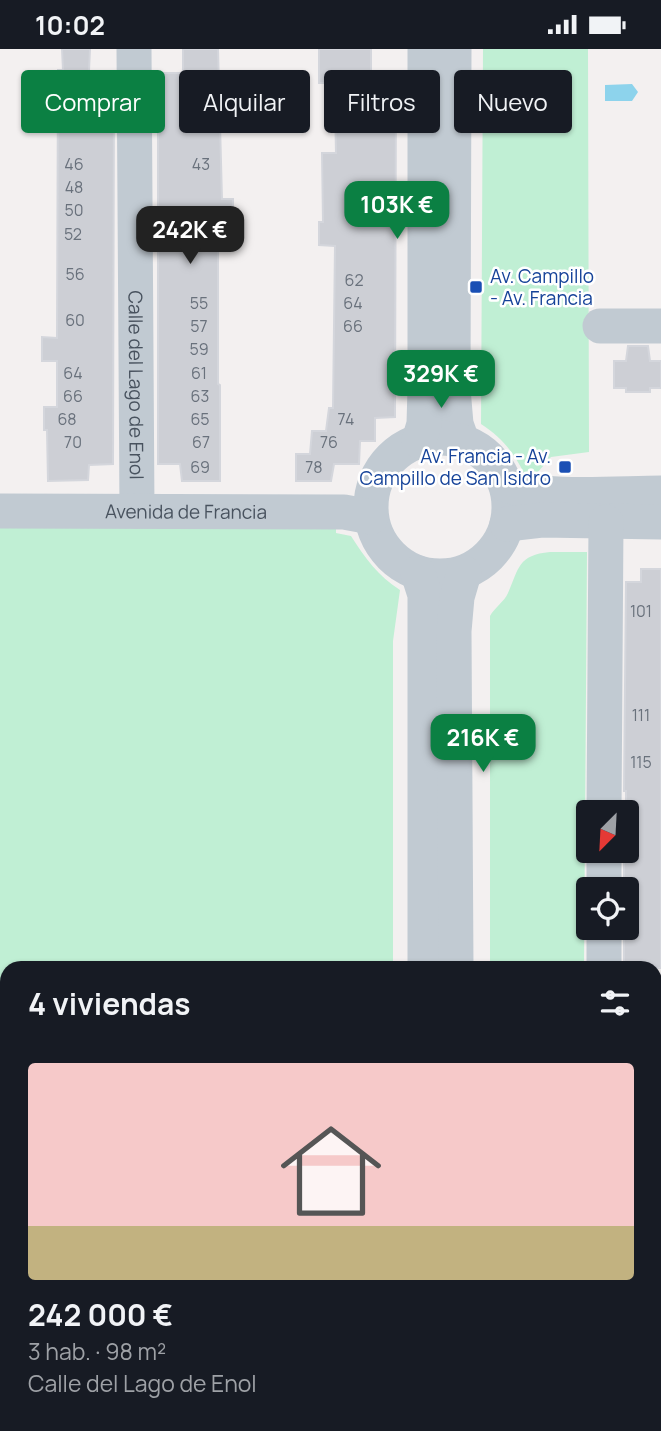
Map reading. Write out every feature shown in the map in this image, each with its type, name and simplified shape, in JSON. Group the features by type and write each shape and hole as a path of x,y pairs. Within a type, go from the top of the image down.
{"street":[{"name":"Calle del Lago de Enol","path":"134,49 137,512"},
{"path":"419,441 424,424 425,389 425,49"},
{"path":"454,49 453,389 456,424 462,441"},
{"path":"600,326 661,327"},
{"path":"441,438 462,441 481,451 496,466 506,485 510,504 507,524 499,545 484,561 464,572 449,576 418,573 404,567 382,546 374,532 371,497 376,478 387,462 402,449 419,441 441,438"},
{"path":"506,485 520,491 542,493 661,493"},
{"name":"Avenida de Francia","path":"0,511 344,512 371,516"},
{"path":"507,524 542,520 661,522"},
{"path":"604,800 606,522"},
{"path":"456,961 454,631 457,597 464,572"},
{"path":"418,573 425,595 425,961"},
{"path":"604,940 604,961"}],"green space":[{"path":"483,49 588,49 589,452 551,457 537,473 524,473 506,445 481,424 483,133 572,133 572,70 483,70"},
{"path":"0,522 336,524 336,533 351,536 372,566 400,590 393,641 393,961 0,961"},
{"path":"550,552 587,552 585,800 576,800 576,863 585,863 585,877 576,877 576,940 584,940 584,961 490,961 490,616 506,596 521,564 531,556"}],"water":[{"path":"632,84 638,92 632,101 605,101 605,85"}],"building":[{"path":"62,49 90,49 89,70 63,70"},
{"path":"183,49 218,49 219,70 183,70"},
{"path":"319,49 371,49 371,70 324,70 324,83 319,83"},
{"path":"165,73 179,73 179,133 220,133 222,199 233,199 233,222 218,222 220,481 182,481 180,464 158,464 158,133 165,133"},
{"path":"58,133 114,133 113,464 89,465 88,480 48,481 44,407 57,407 57,361 42,361 42,337 57,338"},
{"path":"336,133 396,133 395,417 375,418 375,441 360,441 359,464 334,464 331,481 296,481 296,454 310,454 312,431 326,431 329,408 333,408 335,246 319,245 319,222 323,222 322,153 336,153"},
{"path":"628,346 648,346 650,361 661,361 661,388 650,388 650,392 626,392 626,388 614,388 614,361 626,361"},
{"path":"641,569 661,569 661,961 624,961 624,940 639,940 639,877 624,877 624,863 639,863 639,800 626,800 624,791 626,582 641,582"}],"place":[{"name":"Av. Campillo - Av. Francia","path":"476,287"},
{"name":"Av. Francia - Av. Campillo de San Isidro","path":"565,467"}]}
